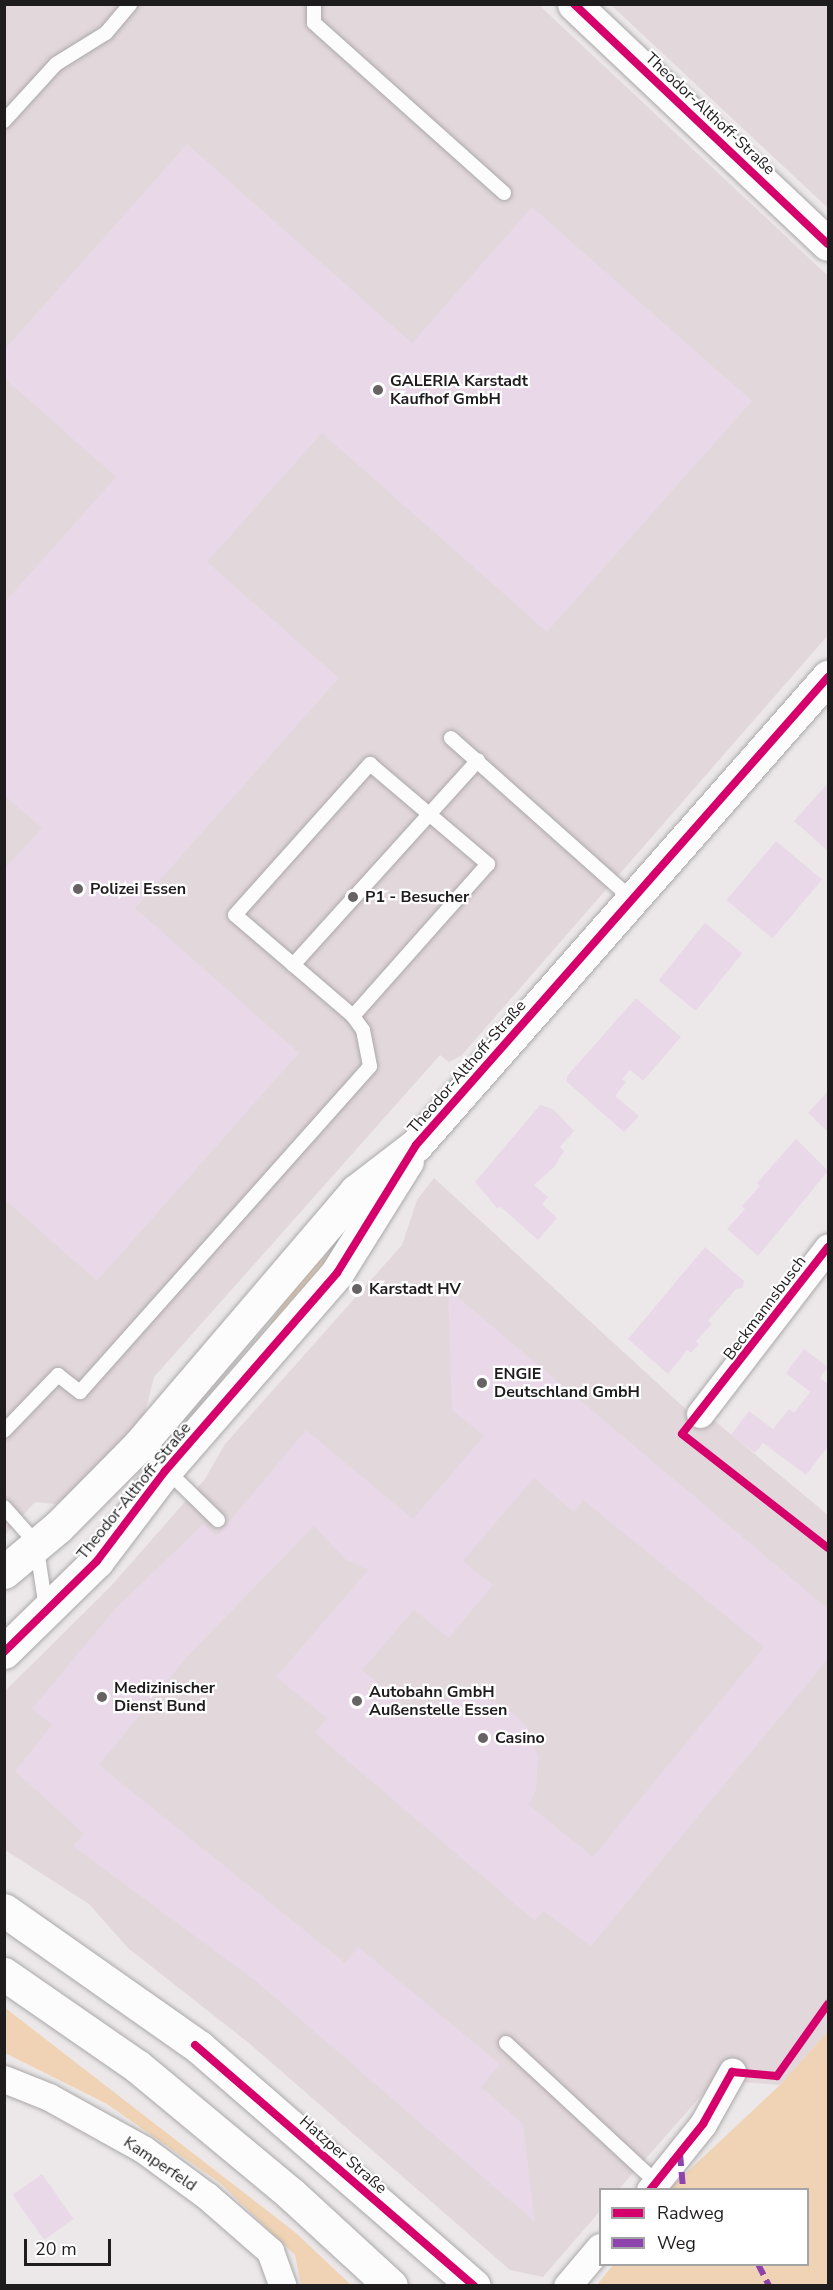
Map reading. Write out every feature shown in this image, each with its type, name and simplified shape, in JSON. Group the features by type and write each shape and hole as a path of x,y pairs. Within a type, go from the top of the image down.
{"street":[{"name":"Theodor-Althoff-Straße","path":"574,4 828,244"},
{"name":"Theodor-Althoff-Straße","path":"4,1652 97,1560 165,1471 337,1273 416,1145 828,677"},
{"name":"Theodor-Althoff-Straße","path":"5,1569 36,1543 140,1444 357,1191 416,1145"},
{"name":"Beckmannsbusch","path":"700,1414 828,1247"},
{"path":"4,1898 39,1931"},
{"name":"Hatzper Straße","path":"4,1910 39,1931 199,2047 474,2286"},
{"path":"4,1974 137,2066 290,2193 391,2286"},
{"path":"653,2186 703,2124 732,2072"},
{"name":"Kamperfeld","path":"4,2079 49,2097 143,2149 207,2196 270,2251 283,2286"},
{"path":"567,2286 599,2248"}],"lane":[{"path":"4,121 57,64 106,33 130,4"},
{"path":"314,4 314,23 504,193"},
{"path":"451,738 633,900"},
{"path":"293,965 478,760"},
{"path":"4,1431 58,1375 80,1392 370,1066 363,1029 353,1016 235,915 370,764 488,864 353,1016"},
{"path":"140,1444 165,1471 218,1520"},
{"path":"4,1507 36,1543 46,1610"},
{"path":"506,2043 653,2186"}],"shaded area":[{"path":"5,5 539,5 828,276 828,635 461,1056 449,1062 440,1055 154,1377 144,1417 72,1494 55,1504 35,1502 5,1535"},
{"path":"611,5 828,5 828,208"},
{"path":"434,1178 703,1425 710,1417 828,1515 828,2031 780,2085 715,2080 620,2188 599,2188 599,2212 543,2277 510,2270 250,2044 128,1948 89,1904 5,1850 4,1692 111,1586 205,1479 225,1444 402,1245 417,1200"},
{"path":"335,1250 275,1327 270,1323 292,1289 316,1263"},
{"path":"4,2007 296,2233 351,2285 301,2285 295,2255 220,2183 107,2104 5,2053"},
{"path":"828,2031 828,2285 597,2285 612,2266 809,2266 809,2188 670,2188 780,2085"}],"building":[{"path":"187,144 412,343 532,207 752,401 547,632 322,433 207,562 339,678 135,908 299,1053 97,1281 4,1199 4,869 42,828 4,795 4,603 116,477 4,378 4,350"},
{"path":"828,783 828,851 794,821"},
{"path":"776,841 822,880 772,939 727,900"},
{"path":"705,923 742,953 696,1011 658,981"},
{"path":"636,998 681,1037 643,1081 630,1070 622,1079 626,1082 615,1096 639,1116 624,1132 567,1082 567,1076"},
{"path":"828,1091 828,1132 808,1113"},
{"path":"540,1105 553,1109 574,1131 560,1147 564,1151 554,1167 534,1185 548,1197 542,1204 557,1218 538,1240 501,1207 497,1208 475,1182"},
{"path":"796,1139 828,1171 758,1256 727,1229 745,1209 742,1206 760,1186 757,1183"},
{"path":"705,1247 744,1281 743,1288 736,1289 708,1321 712,1324 696,1341 699,1344 691,1353 687,1350 668,1374 628,1339"},
{"path":"448,1289 828,1609 828,1659 591,1946 543,1911 535,1921 315,1733 327,1718 276,1677 368,1570 345,1559 314,1526 187,1657 99,1765 345,1963 358,1947 500,2064 481,2087 523,2124 535,2222 257,1982 73,1846 84,1834 15,1771 52,1725 32,1709 115,1609 203,1524 217,1536 306,1430 413,1519 484,1436 452,1410","holes":["534,1478 574,1512 583,1500 764,1647 593,1857 529,1805 536,1789 538,1757 527,1727 516,1715 494,1701 463,1695 431,1704 416,1714 362,1670 414,1610 449,1638 493,1585 463,1561"]},
{"path":"804,1349 828,1367 820,1378 828,1384 828,1446 806,1475 763,1443 755,1453 731,1435 749,1411 773,1429 789,1409 794,1413 810,1392 786,1373"},
{"path":"42,2174 74,2219 44,2240 13,2195"}],"marked path":[{"path":"680,2154 683,2188"},
{"path":"759,2266 769,2286"}],"cycle path":[{"path":"574,4 828,244"},
{"path":"4,1652 97,1561 165,1471 337,1273 416,1145 828,677"},
{"path":"828,1247 682,1434 828,1548"},
{"path":"652,2188 703,2124 732,2072 777,2076 828,2004"},
{"path":"195,2045 474,2286"}],"place":[{"name":"GALERIA Karstadt Kaufhof GmbH","path":"378,390"},
{"name":"Polizei Essen","path":"78,889"},
{"name":"P1 - Besucher","path":"353,897"},
{"name":"Karstadt HV","path":"357,1289"},
{"name":"ENGIE Deutschland GmbH","path":"482,1383"},
{"name":"Medizinischer Dienst Bund","path":"102,1697"},
{"name":"Autobahn GmbH Außenstelle Essen","path":"357,1701"},
{"name":"Casino","path":"483,1738"}]}
